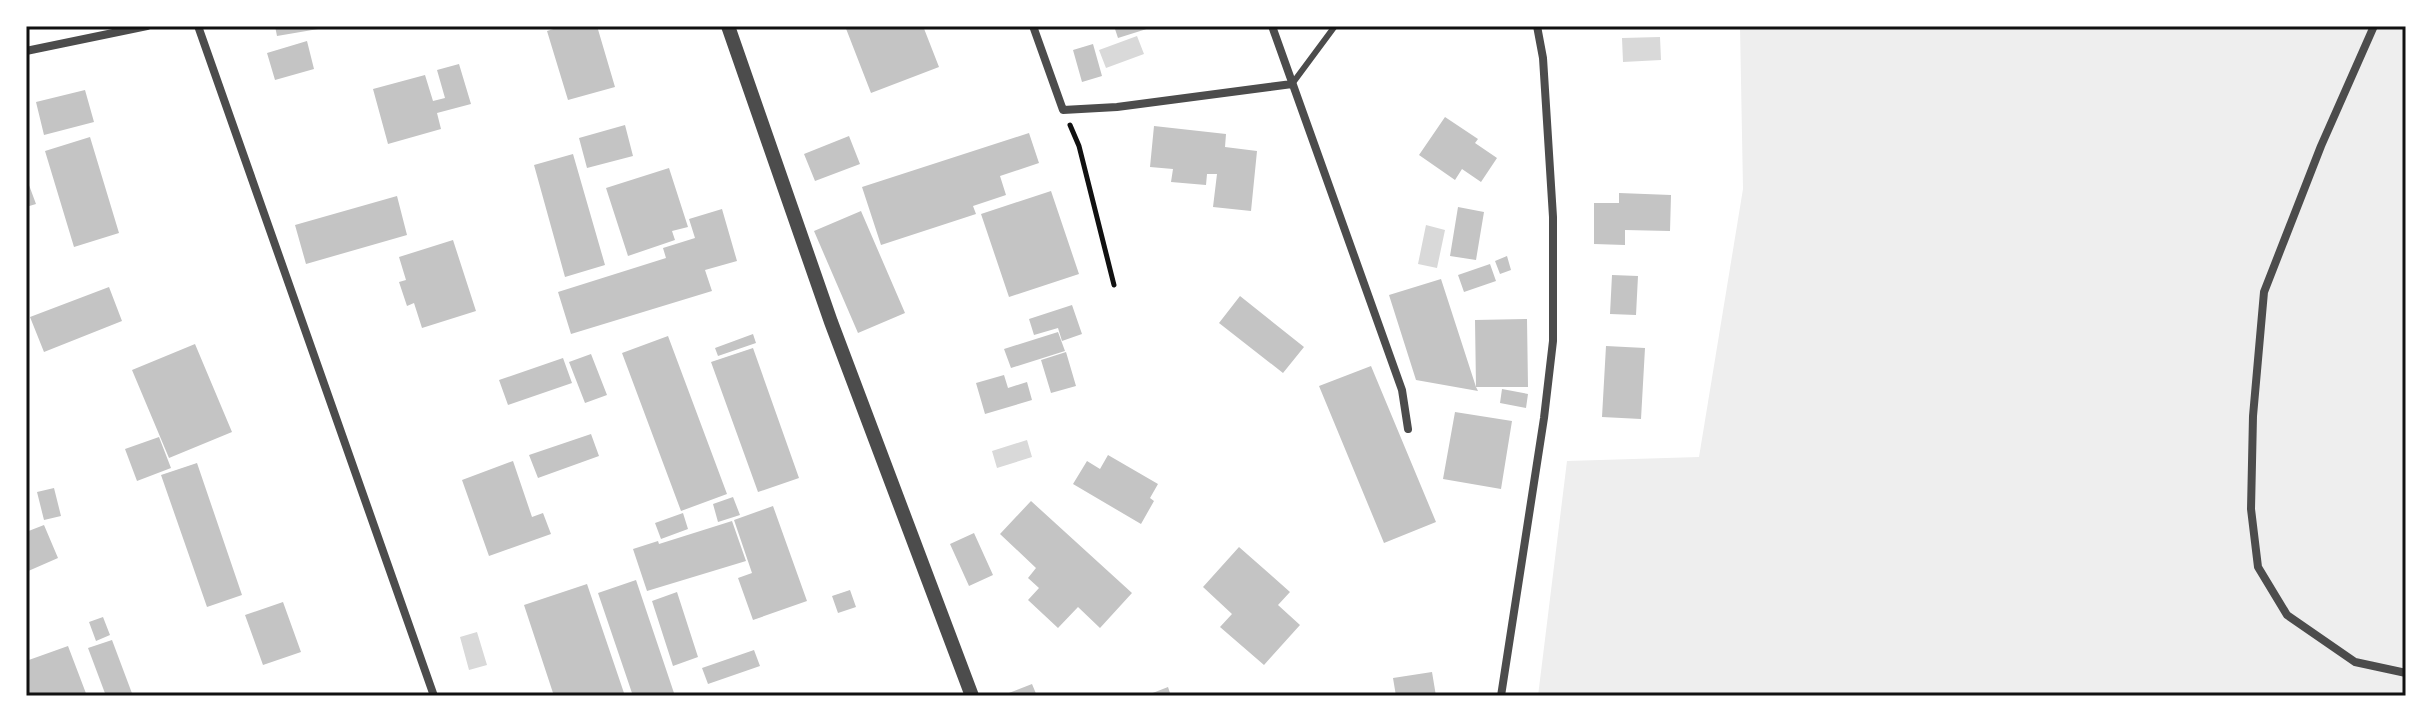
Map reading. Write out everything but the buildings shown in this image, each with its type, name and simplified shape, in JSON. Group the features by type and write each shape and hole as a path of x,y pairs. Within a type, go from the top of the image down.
{"street":[{"path":"26,51 147,26"},
{"path":"198,26 434,696"},
{"path":"728,26 831,322 972,696"},
{"path":"1033,26 1063,110 1117,107 1292,84"},
{"path":"1272,26 1402,390 1408,429"},
{"path":"1501,696 1553,341 1553,217 1543,58 1537,26"},
{"path":"2374,26 2321,146 2264,292 2253,416 2251,509 2258,567 2287,615 2355,662 2406,673"}],"lane":[{"path":"1292,84 1335,26"}],"path":[{"path":"1063,110 1079,146 1114,285"}],"shaded area":[{"path":"1740,26 2406,26 2406,696 1538,696 1567,461 1699,457 1743,189"},
{"path":"1137,36 1144,54 1106,68 1099,50"},
{"path":"1660,37 1661,60 1623,62 1622,38"},
{"path":"1426,225 1445,230 1437,268 1418,264"},
{"path":"1027,440 1032,457 997,468 992,451"},
{"path":"477,632 487,665 469,670 460,637"}]}
